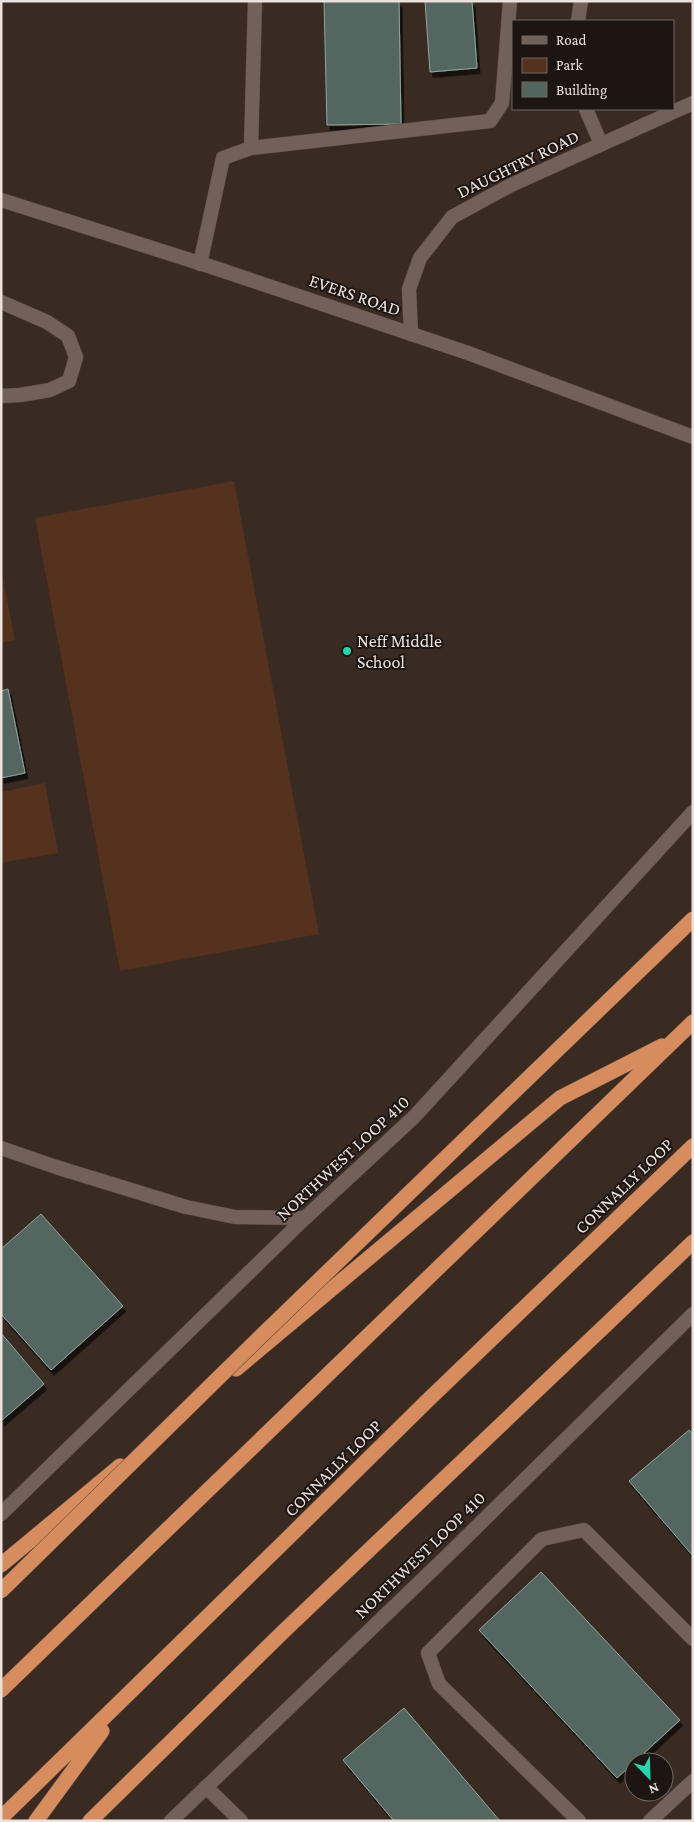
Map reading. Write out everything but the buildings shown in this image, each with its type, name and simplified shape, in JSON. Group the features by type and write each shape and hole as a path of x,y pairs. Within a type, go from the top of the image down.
{"highway":[{"path":"1,1591 264,1333 693,919"},
{"path":"1,1690 693,1022"},
{"path":"1,1565 560,1098 676,1038"},
{"name":"CONNALLY LOOP","path":"1,1818 126,1698 426,1402 693,1146"},
{"path":"90,1821 285,1630 693,1242"},
{"path":"36,1821 126,1698"}],"main road":[{"path":"251,148 255,1"},
{"path":"200,264 223,158 251,148 490,122 502,103 510,1"},
{"path":"578,20 581,1"},
{"name":"DAUGHTRY ROAD","path":"411,334 409,289 420,258 452,217 511,185 693,103"},
{"path":"586,110 602,144"},
{"name":"EVERS ROAD","path":"1,200 468,353 693,437"},
{"path":"1,302 48,322 68,336 76,357 68,380 50,390 1,396"},
{"name":"NORTHWEST LOOP 410","path":"1,1514 305,1218 414,1117 693,812"},
{"path":"1,1148 186,1207 235,1217 305,1218"},
{"name":"NORTHWEST LOOP 410","path":"171,1821 449,1554 693,1314"},
{"path":"579,1821 439,1684 428,1653 542,1539 584,1530 693,1639"},
{"path":"650,1821 693,1781"},
{"path":"206,1787 241,1821"}],"green space":[{"path":"234,481 319,934 120,971 35,518"},
{"path":"1,569 15,640 1,643"},
{"path":"45,783 58,853 1,863 1,792"}],"place":[{"name":"Neff Middle School","path":"347,651"}]}
